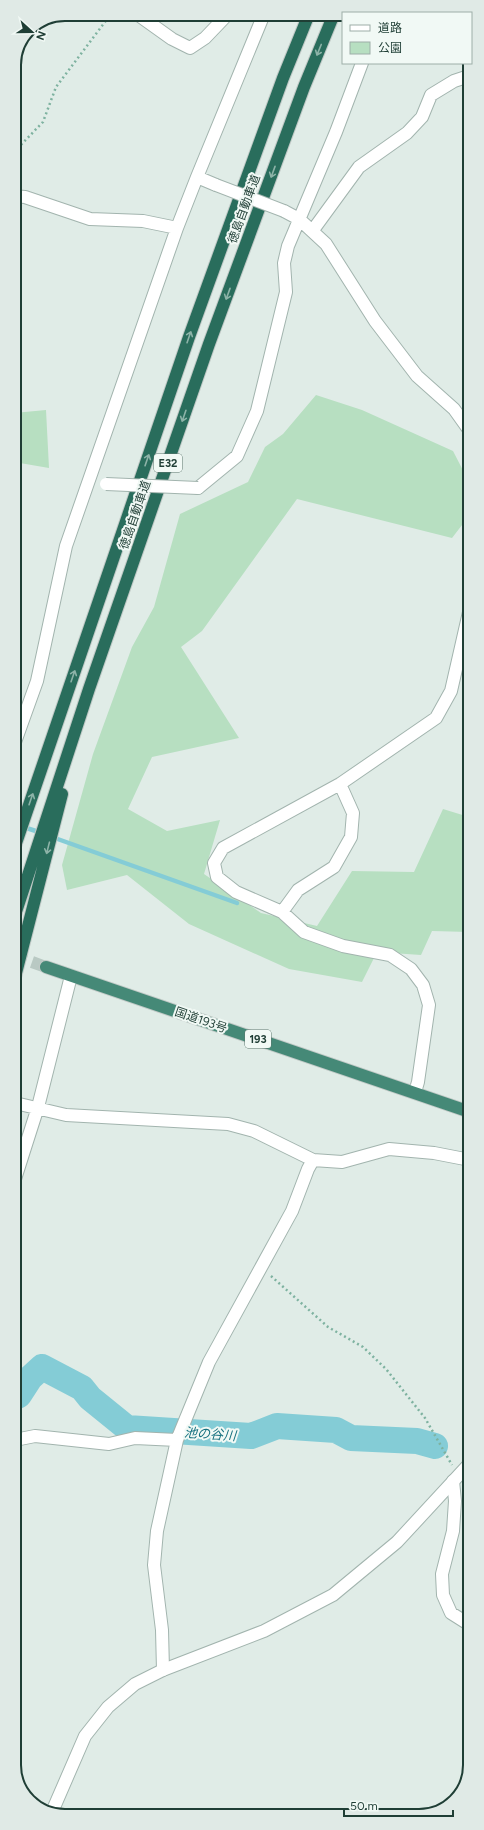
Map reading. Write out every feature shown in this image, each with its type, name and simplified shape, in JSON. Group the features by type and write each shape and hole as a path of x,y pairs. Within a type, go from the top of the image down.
{"highway":[{"name":"徳島自動車道","path":"21,829 189,337 283,78 306,21"},
{"name":"徳島自動車道","path":"21,894 89,689 209,344 304,86 331,21"},
{"path":"21,954 89,689"},
{"name":"国道193号","path":"46,967 463,1109"}],"street":[{"path":"147,21 172,39 190,48 205,38 221,21"},
{"path":"21,726 37,681 66,546 177,228 261,21"},
{"path":"89,481 106,484 198,488 237,456 257,410 286,292 284,263 288,246 336,132 362,64"},
{"path":"313,230 359,167 407,133 422,117 431,95 454,81 463,78"},
{"path":"197,177 284,211 300,219 313,230 326,244 375,321 417,376 454,409 463,422"},
{"path":"21,197 90,219 142,221 177,228"},
{"path":"415,1092 418,1082 429,1005 423,985 410,969 390,955 343,946 304,932 282,912 236,892 217,877 214,863 223,848 340,784 436,718 451,691 463,638"},
{"path":"282,912 298,890 334,867 350,837 353,813 340,784"},
{"path":"21,1160 38,1107 71,976"},
{"path":"21,1104 66,1115 84,1117 228,1124 254,1131 313,1160 342,1162 390,1149 434,1152 463,1158"},
{"path":"163,1670 162,1630 154,1565 157,1531 179,1435 209,1362 292,1211 313,1160"},
{"path":"21,1439 35,1436 109,1444 135,1438 179,1435"},
{"path":"54,1807 85,1736 108,1707 135,1684 163,1670 264,1631 333,1595 397,1542 463,1470"},
{"path":"455,1478 453,1530 442,1574 442,1595 451,1613 463,1621"}],"path":[{"path":"21,144 42,122 56,87 106,21"},
{"path":"260,1270 276,1279 328,1327 362,1347 386,1369 425,1418 455,1478"}],"green space":[{"path":"316,395 362,410 453,451 463,470 463,524 452,538 297,499 202,631 181,647 239,738 152,757 128,809 167,831 220,820 204,874 261,913 317,926 352,871 414,872 443,809 463,815 463,932 432,931 421,955 377,952 362,982 289,969 189,924 127,875 67,890 62,865 93,754 132,647 154,607 180,514 248,482 265,447 283,434"},
{"path":"46,410 49,468 21,463 21,412"}],"waterway":[{"path":"21,826 42,833"},
{"path":"52,837 237,903"},
{"name":"池の谷川","path":"21,1392 30,1378 42,1367 82,1388 90,1398 127,1428 251,1436 277,1426 336,1430 351,1438 417,1441 435,1446"}],"tunnel":[{"path":"21,958 46,967"}]}
